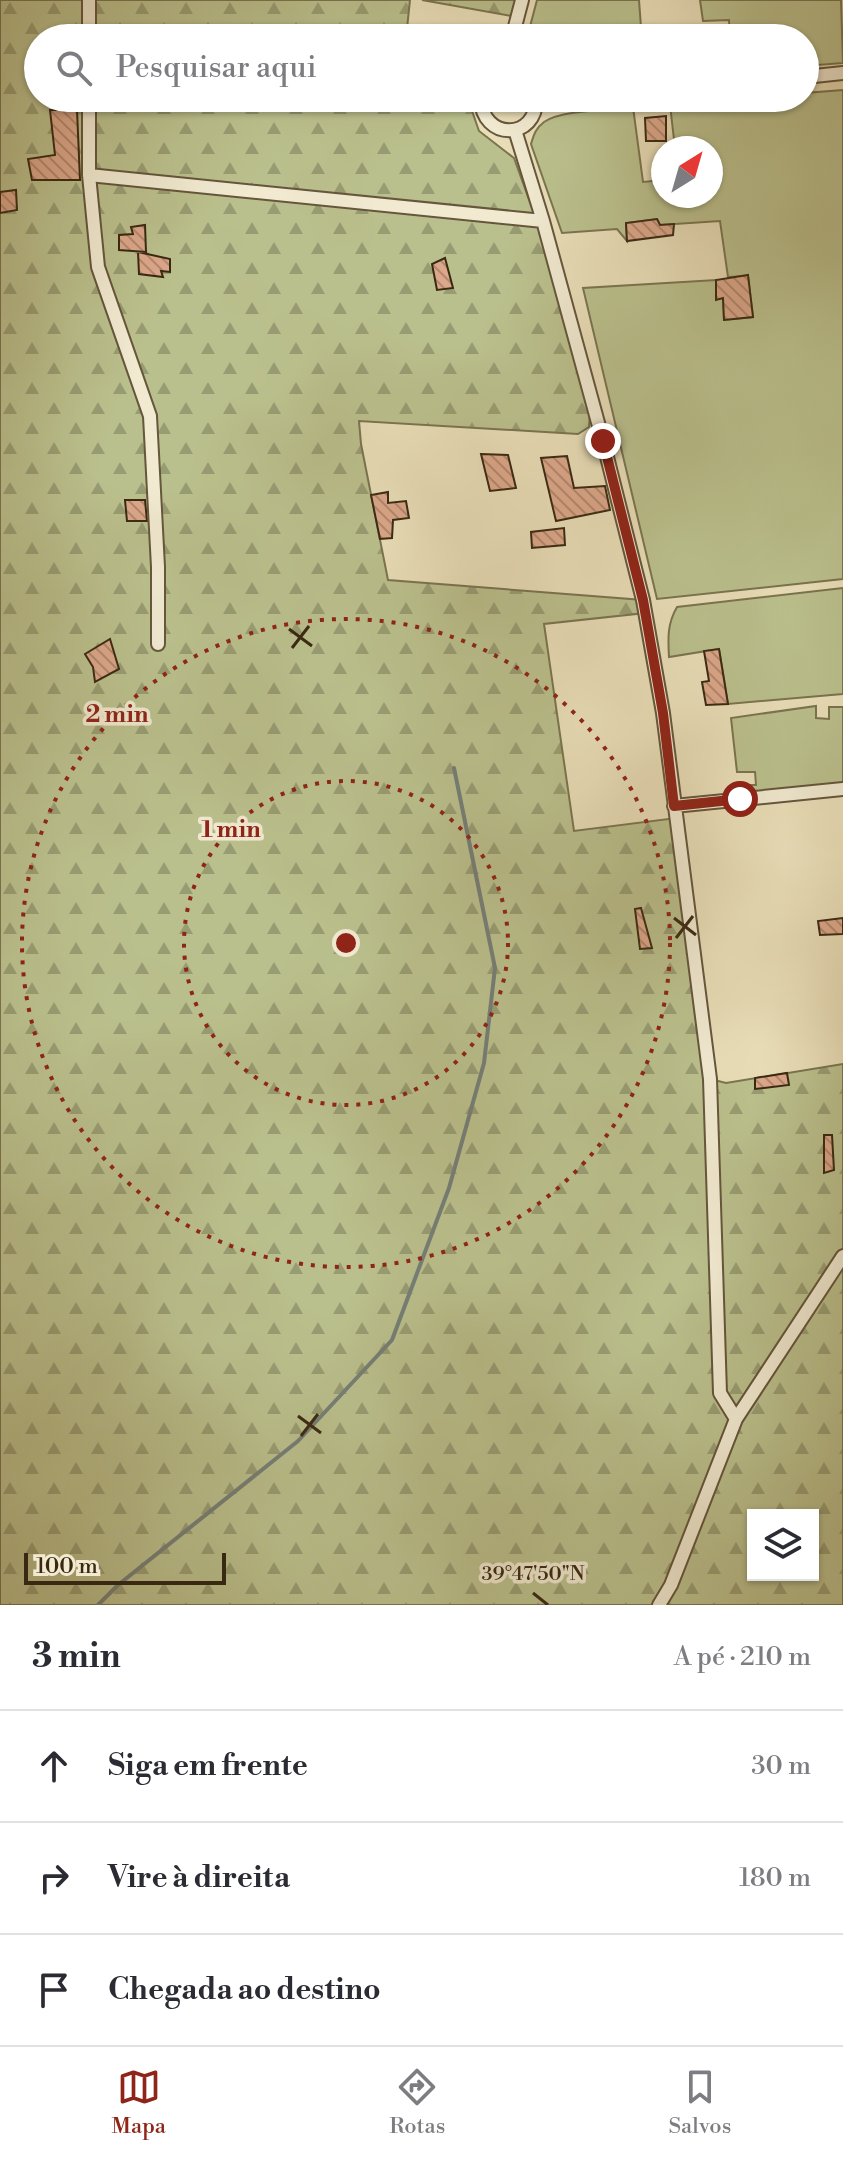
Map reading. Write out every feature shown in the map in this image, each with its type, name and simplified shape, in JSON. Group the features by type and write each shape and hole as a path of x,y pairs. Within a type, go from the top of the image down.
{"street":[{"path":"89,0 89,24"},
{"path":"516,24 522,0"},
{"path":"819,76 843,73"},
{"path":"89,112 89,175 98,267 150,416 158,567 158,644"},
{"path":"483,112 489,123 497,128 515,130 529,122 534,112"},
{"path":"515,130 543,221 643,600 663,713 710,1079 720,1393 736,1419"},
{"path":"89,175 543,221"},
{"path":"674,806 843,789"},
{"path":"659,1605 671,1585 736,1419 843,1256"}],"green space":[{"path":"0,0 410,0 407,24 24,24 24,112 472,112 479,131 514,158 546,247 590,411 589,427 578,434 359,421 388,580 643,600 645,613 544,624 574,831 676,818 710,1079 726,1083 843,1064 843,1605 0,1605"},
{"path":"422,0 517,0 512,16"},
{"path":"537,0 639,0 641,24 531,24"},
{"path":"700,0 841,0 843,63 819,65 819,24 703,21"},
{"path":"843,90 843,579 657,599 583,288 716,280 716,299 723,298 724,320 753,317 748,276 728,277 720,221 660,225 657,219 626,223 627,241 617,229 562,233 531,144 533,137 544,122 552,118 584,112 634,112 643,182 651,181 651,208 723,208 723,136 674,136 671,112 819,112 819,92"},
{"path":"843,588 843,694 728,704 719,649 669,657 668,638 677,607"},
{"path":"816,706 816,718 829,719 829,707 843,707 843,789 740,799 742,785 756,785 755,772 737,772 731,718"}],"building":[{"path":"50,112 77,112 80,180 32,180 28,159 55,155"},
{"path":"666,116 666,136 651,136 651,141 646,141 645,118"},
{"path":"16,190 17,210 0,213 0,192"},
{"path":"657,219 660,225 674,224 673,235 627,241 626,223"},
{"path":"145,225 146,252 119,250 119,235 133,234 131,227"},
{"path":"138,252 170,259 170,272 161,271 163,277 139,274"},
{"path":"445,258 453,288 437,290 432,264"},
{"path":"748,275 753,317 724,320 723,298 716,300 716,280"},
{"path":"481,454 508,455 516,488 490,491"},
{"path":"567,456 574,488 605,486 610,510 556,521 541,458"},
{"path":"388,492 388,503 406,501 409,518 393,520 392,538 380,539 371,495"},
{"path":"125,500 145,500 147,521 127,521"},
{"path":"564,528 565,545 532,548 531,532"},
{"path":"110,639 119,669 95,682 93,667 85,654"},
{"path":"719,649 728,704 706,705 702,682 709,681 704,651"},
{"path":"641,908 652,948 640,949 635,909"},
{"path":"843,918 843,934 820,935 818,921"},
{"path":"787,1073 789,1085 755,1089 755,1078"},
{"path":"824,1135 832,1135 834,1170 824,1173"}],"waterway":[{"path":"98,1605 118,1585 298,1441 392,1340 449,1188 484,1063 495,968 454,768"}],"route":[{"path":"603,441 643,600 663,713 674,806 740,799"}]}
